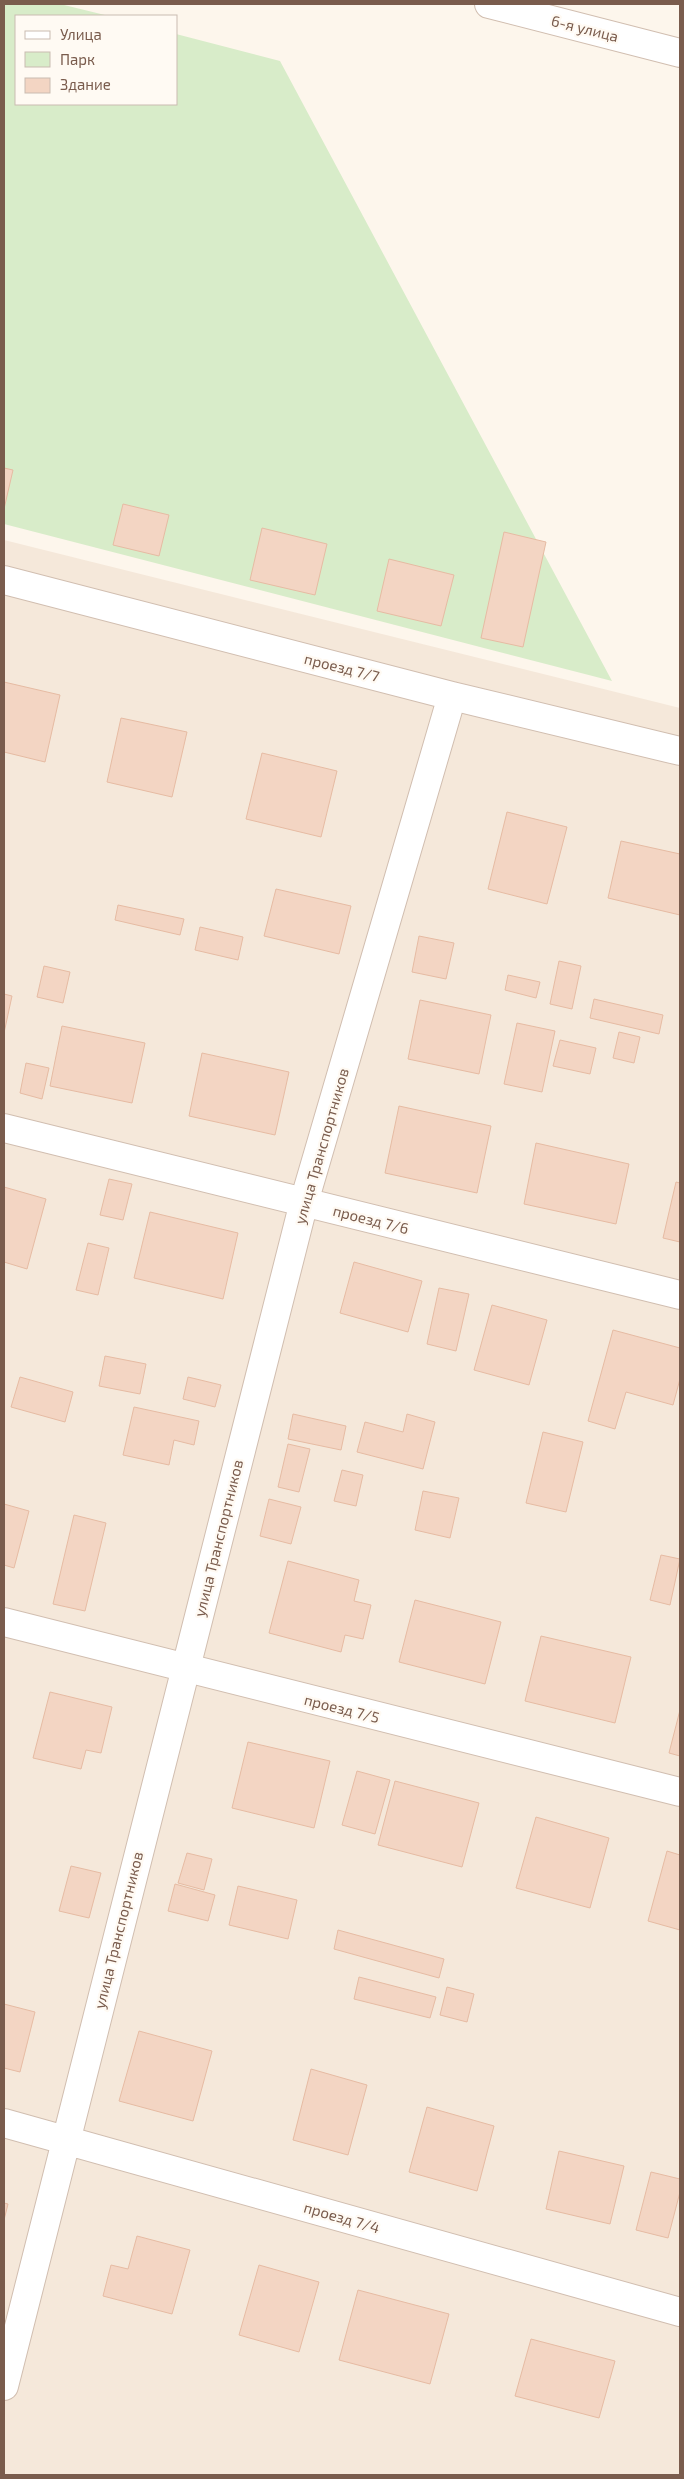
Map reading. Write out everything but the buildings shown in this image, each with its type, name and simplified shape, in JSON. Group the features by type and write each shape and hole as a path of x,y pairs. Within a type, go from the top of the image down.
{"street":[{"name":"6-я улица","path":"489,4 680,52"},
{"name":"проезд 7/7","path":"4,580 452,696 680,751"},
{"name":"улица Транспортников","path":"4,2386 184,1669 304,1202 452,696"},
{"name":"проезд 7/6","path":"4,1128 680,1295"},
{"name":"проезд 7/5","path":"4,1622 184,1669 680,1792"},
{"name":"проезд 7/4","path":"4,2123 680,2312"}],"shaded area":[{"path":"4,540 680,708 680,2475 4,2475"}],"green space":[{"path":"4,4 60,4 105,15 15,15 15,105 178,105 178,35 280,61 612,681 4,524"}]}
